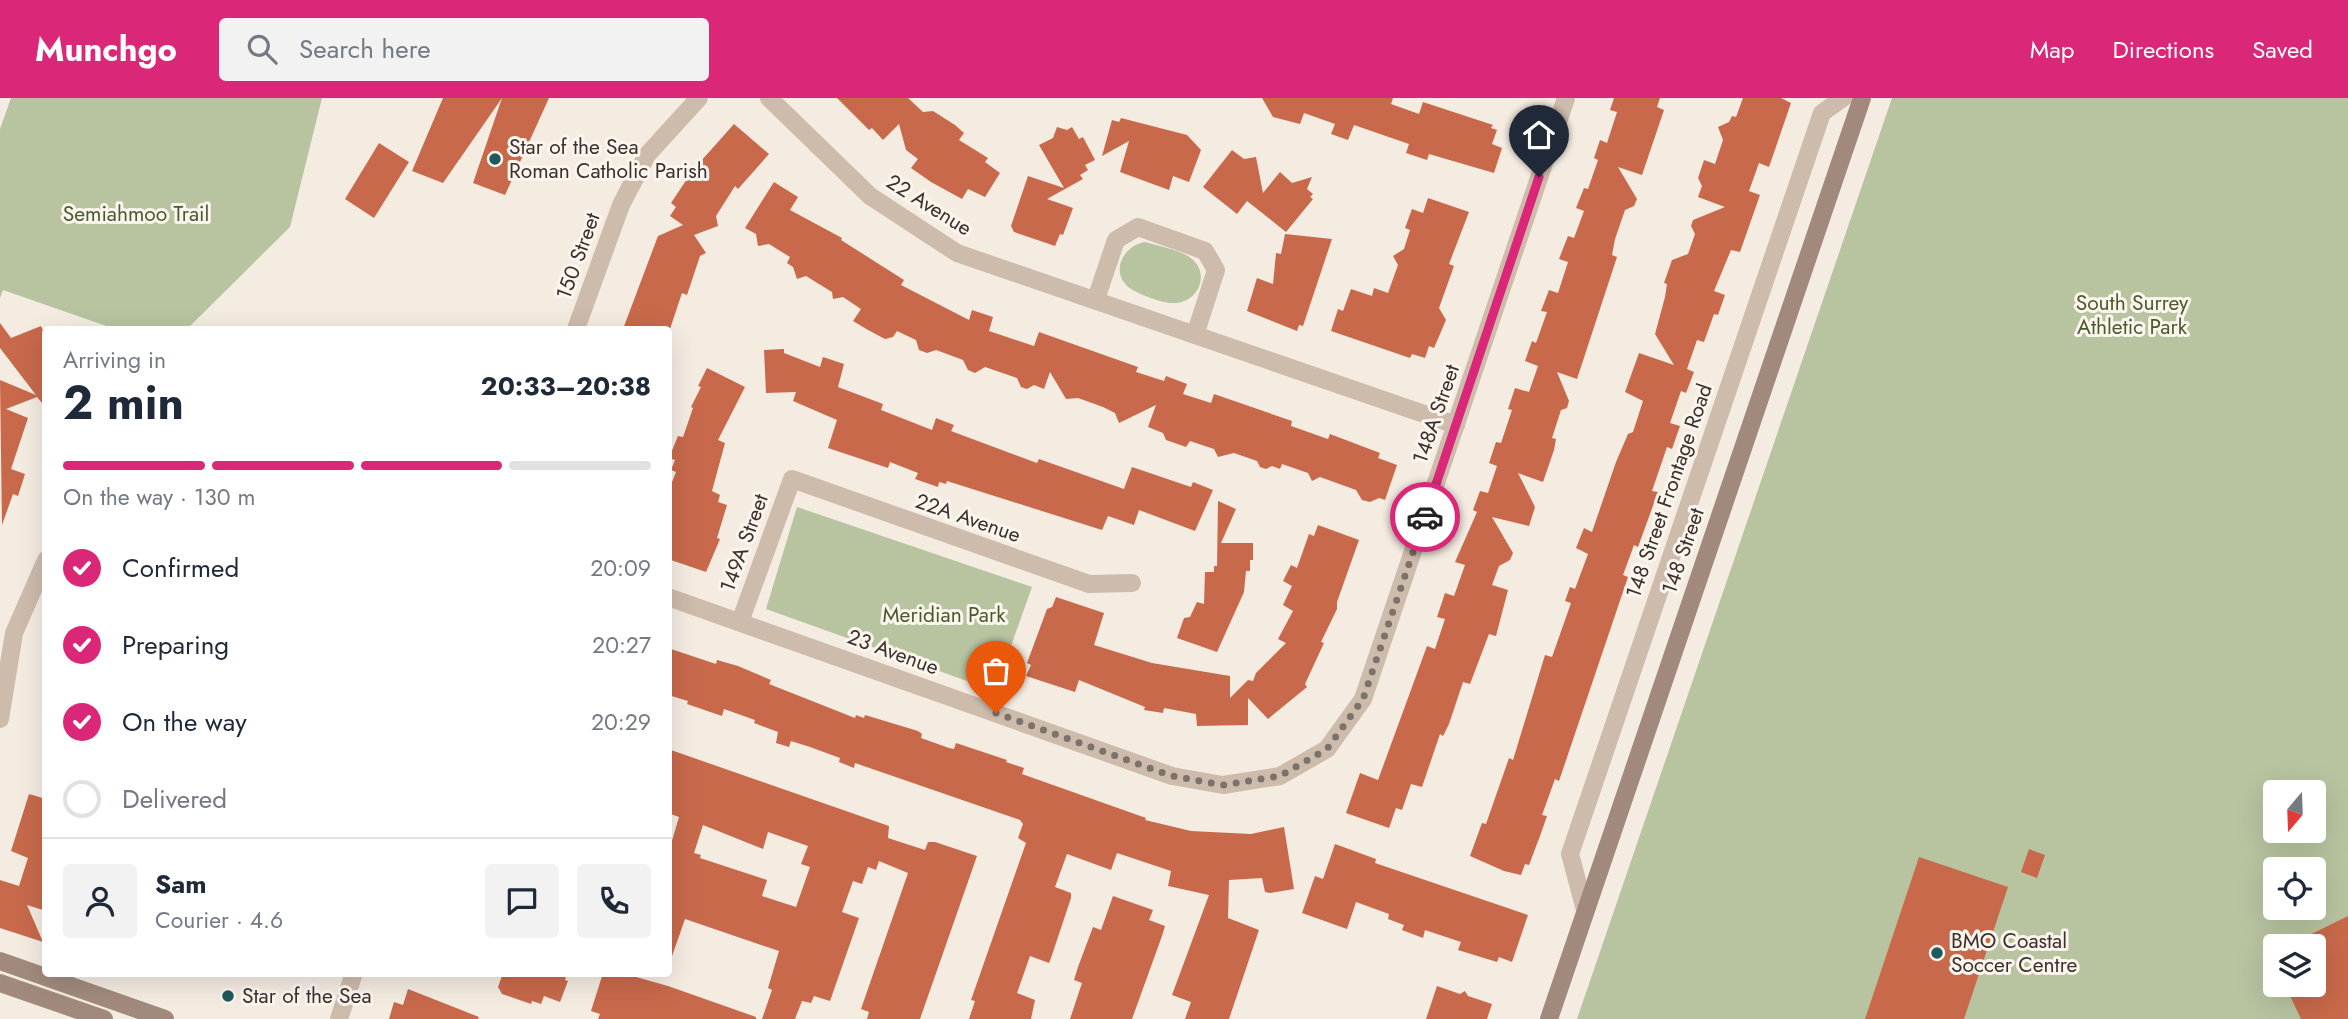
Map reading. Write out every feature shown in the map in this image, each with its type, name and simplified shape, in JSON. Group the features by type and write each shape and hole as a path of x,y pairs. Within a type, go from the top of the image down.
{"main road":[{"name":"148 Street","path":"1549,1019 1862,98"},
{"path":"0,961 42,976"},
{"path":"46,977 165,1019"},
{"path":"0,983 104,1019"}],"street":[{"name":"150 Street","path":"577,326 621,205 647,155 699,98"},
{"name":"22 Avenue","path":"769,98 870,197 957,253 1456,425"},
{"name":"148 Street Frontage Road","path":"1585,910 1570,854 1822,113 1843,98"},
{"name":"148A Street","path":"1223,785 1280,776 1327,749 1363,699 1456,425 1560,100"},
{"path":"1096,299 1116,240 1138,227 1205,251 1216,270 1195,335"},
{"name":"22A Avenue","path":"792,479 1089,584 1132,583"},
{"name":"149A Street","path":"740,622 792,479"},
{"path":"0,719 7,631 42,566"},
{"name":"23 Avenue","path":"672,598 1172,776 1223,785"},
{"path":"339,1019 353,977"}],"green space":[{"name":"Semiahmoo Trail","path":"11,98 322,98 290,227 190,326 106,326 3,290 0,298 0,129"},
{"name":"South Surrey Athletic Park","path":"1892,98 2348,98 2348,1019 1577,1019"},
{"path":"1145,242 1182,253 1192,259 1198,266 1201,280 1195,294 1181,302 1163,302 1135,291 1124,283 1121,261 1130,249"},
{"name":"Meridian Park","path":"797,507 1032,587 995,691 766,609"}],"building":[{"path":"443,98 502,98 443,183 412,171"},
{"path":"502,98 549,98 505,195 473,183"},
{"path":"837,98 908,98 923,112 933,111 955,125 964,133 959,140 988,158 985,162 1000,173 985,197 968,189 962,199 911,168 918,159 906,150 899,124 883,140"},
{"path":"1262,98 1393,98 1391,104 1419,114 1423,102 1493,125 1491,128 1497,130 1492,144 1502,148 1494,173 1429,154 1427,160 1406,153 1409,144 1354,125 1348,140 1331,134 1335,124 1304,113 1300,124 1273,117"},
{"path":"1614,98 1660,98 1657,107 1664,110 1642,175 1618,167 1637,199 1634,206 1625,210 1615,239 1612,255 1617,257 1577,379 1557,372 1569,401 1567,408 1561,410 1552,438 1556,439 1554,450 1543,482 1518,473 1535,507 1529,526 1492,517 1513,553 1510,560 1499,566 1492,585 1508,590 1496,636 1489,634 1470,684 1463,682 1449,724 1443,736 1440,734 1422,787 1411,784 1402,810 1396,808 1389,828 1346,813 1360,773 1378,780 1427,646 1435,649 1445,619 1437,617 1445,593 1454,596 1465,565 1455,562 1477,512 1473,510 1480,491 1488,493 1497,466 1489,463 1496,442 1501,443 1512,410 1508,409 1515,388 1529,392 1538,366 1525,361 1532,341 1536,343 1547,312 1541,311 1549,290 1558,293 1568,262 1559,259 1568,236 1574,238 1584,211 1576,208 1584,188 1588,189 1598,160 1594,158 1600,140 1607,143 1617,112 1610,110"},
{"path":"1743,98 1781,98 1791,103 1769,167 1759,163 1749,191 1760,195 1740,252 1731,250 1714,291 1725,295 1718,315 1714,314 1704,342 1697,340 1687,369 1694,372 1686,393 1681,391 1670,423 1680,426 1672,449 1667,447 1652,491 1658,492 1638,547 1634,545 1623,575 1628,577 1559,781 1555,779 1542,815 1547,816 1540,836 1529,865 1525,864 1521,875 1504,871 1470,856 1482,823 1486,824 1509,758 1513,760 1545,655 1552,657 1571,603 1565,601 1570,587 1575,589 1588,554 1576,548 1584,528 1592,532 1616,462 1628,434 1633,432 1643,401 1625,392 1639,353 1674,365 1655,334 1665,297 1667,284 1664,283 1672,260 1688,254 1695,234 1691,226 1693,220 1725,207 1698,197 1702,186 1698,178 1704,160 1715,164 1723,140 1718,127 1729,122 1732,116 1736,117"},
{"path":"1121,118 1187,135 1201,150 1189,182 1173,176 1169,190 1120,172 1129,141 1102,156 1112,120 1119,122"},
{"path":"734,124 769,154 738,189 735,186 716,216 718,226 694,235 706,253 700,256 687,295 682,293 671,326 624,326 658,236 683,225 670,216 676,207 671,203 693,170"},
{"path":"1057,127 1067,130 1072,127 1079,139 1083,137 1095,160 1085,165 1088,170 1080,175 1083,179 1047,199 1073,208 1063,235 1060,234 1055,246 1014,232 1011,226 1028,176 1064,188 1039,145 1053,138"},
{"path":"379,143 409,162 374,218 345,199"},
{"path":"1232,150 1244,159 1256,157 1263,193 1280,172 1292,183 1312,177 1307,189 1313,194 1310,197 1313,199 1286,232 1247,201 1237,214 1203,187"},
{"path":"774,182 798,197 790,210 842,238 841,240 904,280 901,285 969,320 972,310 993,317 989,331 1034,346 1039,332 1138,367 1136,372 1164,381 1166,376 1187,384 1183,394 1211,403 1214,394 1292,421 1291,426 1328,439 1330,434 1380,453 1378,458 1397,465 1385,500 1362,500 1356,490 1320,477 1312,481 1308,473 1282,464 1280,469 1272,466 1266,469 1260,467 1257,461 1234,453 1218,457 1214,449 1190,441 1186,447 1166,440 1163,433 1148,427 1156,405 1119,423 1115,413 1103,407 1078,398 1066,399 1050,372 1044,389 1034,385 1027,389 1021,387 1017,378 985,367 975,373 968,370 963,360 936,350 927,353 919,350 916,340 897,331 893,337 885,339 853,321 861,309 843,297 833,299 832,292 806,276 797,279 793,267 787,263 790,257 769,244 758,246 756,234 745,228"},
{"path":"1428,198 1469,212 1449,264 1454,266 1439,308 1446,320 1434,348 1429,346 1425,358 1412,354 1410,358 1331,331 1338,309 1343,311 1351,289 1372,296 1374,288 1388,293 1398,265 1393,256 1404,249 1410,230 1405,228 1412,209 1423,213"},
{"path":"1285,234 1332,239 1303,326 1299,325 1297,331 1247,311 1257,278 1273,284 1276,253 1281,254"},
{"path":"0,323 11,338 41,326 42,403 37,397 6,409 28,418 11,469 25,474 18,496 13,494 2,525 0,380 36,395 0,348"},
{"path":"784,349 784,353 820,367 823,357 844,364 838,387 883,404 881,410 932,430 936,418 954,425 951,431 1037,463 1039,459 1124,489 1132,467 1191,487 1193,482 1213,490 1195,531 1139,510 1134,525 1108,516 1102,530 947,481 946,484 939,482 938,487 915,479 918,473 890,462 888,468 828,448 837,420 793,401 796,392 766,393 764,350"},
{"path":"707,368 745,387 718,440 725,443 712,491 720,495 718,502 727,505 717,538 720,539 706,572 672,560 672,482 676,472 672,470 675,460 672,459 672,451 678,436 683,437 693,408 691,407 701,387 698,386"},
{"path":"1218,501 1236,509 1221,543 1253,543 1253,560 1250,560 1250,571 1246,571 1244,592 1217,652 1177,638 1184,618 1190,617 1197,602 1204,604 1205,572 1214,572 1214,566 1217,566"},
{"path":"1318,525 1359,540 1337,602 1337,609 1305,684 1307,687 1268,719 1248,698 1248,725 1197,726 1196,714 1164,708 1163,713 1144,710 1145,707 1079,680 1075,692 1026,676 1031,665 1027,663 1047,609 1052,607 1056,597 1104,613 1094,645 1152,663 1230,676 1230,698 1248,680 1253,681 1256,673 1286,643 1278,639 1293,611 1283,605 1292,586 1283,581 1291,565 1297,568 1309,534 1314,536"},
{"path":"672,649 716,664 717,660 738,666 771,680 769,684 855,718 856,715 864,718 865,715 918,731 922,734 921,738 949,748 954,749 956,743 1007,760 1006,762 1024,768 1022,774 1146,818 1145,820 1191,831 1251,834 1284,827 1294,889 1270,893 1265,892 1262,878 1229,880 1228,918 1259,930 1229,1019 1185,1019 1191,1002 1172,995 1209,895 1168,886 1171,871 1117,853 1111,870 1067,854 1055,887 1071,893 1071,898 1051,958 1049,963 1030,956 1017,993 1035,1000 1031,1019 969,1019 975,1001 971,1000 1026,843 1018,838 1023,824 1020,820 855,763 854,768 839,762 840,758 791,741 789,747 776,743 778,732 754,723 755,720 724,709 722,716 687,704 688,701 672,696"},
{"path":"672,750 889,826 888,838 925,850 928,842 935,842 977,856 920,1019 867,1019 869,1012 861,1009 908,873 879,861 876,870 868,867 862,884 853,881 842,912 859,918 830,1001 814,996 811,1003 802,1001 795,1019 762,1019 772,990 768,988 779,951 685,919 672,956 672,841 679,817 672,814","holes":["703,825 763,849 768,832 808,846 801,864 810,867 796,907 762,896 767,880 700,858 701,855 694,853"]},
{"path":"29,794 42,798 42,910 27,905 42,942 0,928 0,880 19,886 28,858 11,851"},
{"path":"1335,844 1376,859 1375,863 1528,915 1512,962 1499,957 1497,962 1458,950 1461,942 1425,930 1423,938 1402,930 1404,925 1388,919 1389,914 1356,902 1347,929 1302,913 1315,876 1323,879"},
{"path":"2029,849 2045,855 2037,878 2021,872"},
{"name":"BMO Coastal Soccer Centre","path":"1919,857 2008,887 1964,1019 1865,1019"},
{"path":"1113,896 1153,910 1149,920 1165,926 1162,936 1132,1019 1070,1019 1082,983 1074,980 1078,967 1093,927 1101,930"},
{"path":"2348,916 2348,1019 2301,1019 2291,997 2326,997 2326,934 2311,934"},
{"path":"502,977 566,977 565,980 568,981 560,1002 544,996 541,1004 532,1001 531,1004 502,994 498,987"},
{"path":"602,977 636,977 756,1019 598,1019 600,1014 591,1011"},
{"path":"1437,986 1460,994 1465,991 1468,996 1492,1004 1487,1019 1426,1019"},
{"path":"408,989 479,1017 389,1019 394,1002 403,1005"}],"way so far":[{"path":"996,713 1172,776 1223,785 1280,776 1327,749 1363,699 1425,517"}],"place":[{"name":"Star of the Sea Roman Catholic Parish","path":"495,159"},
{"name":"BMO Coastal Soccer Centre","path":"1937,953"},
{"name":"Star of the Sea","path":"228,996"}],"route":[{"path":"1425,517 1539,177"}]}
